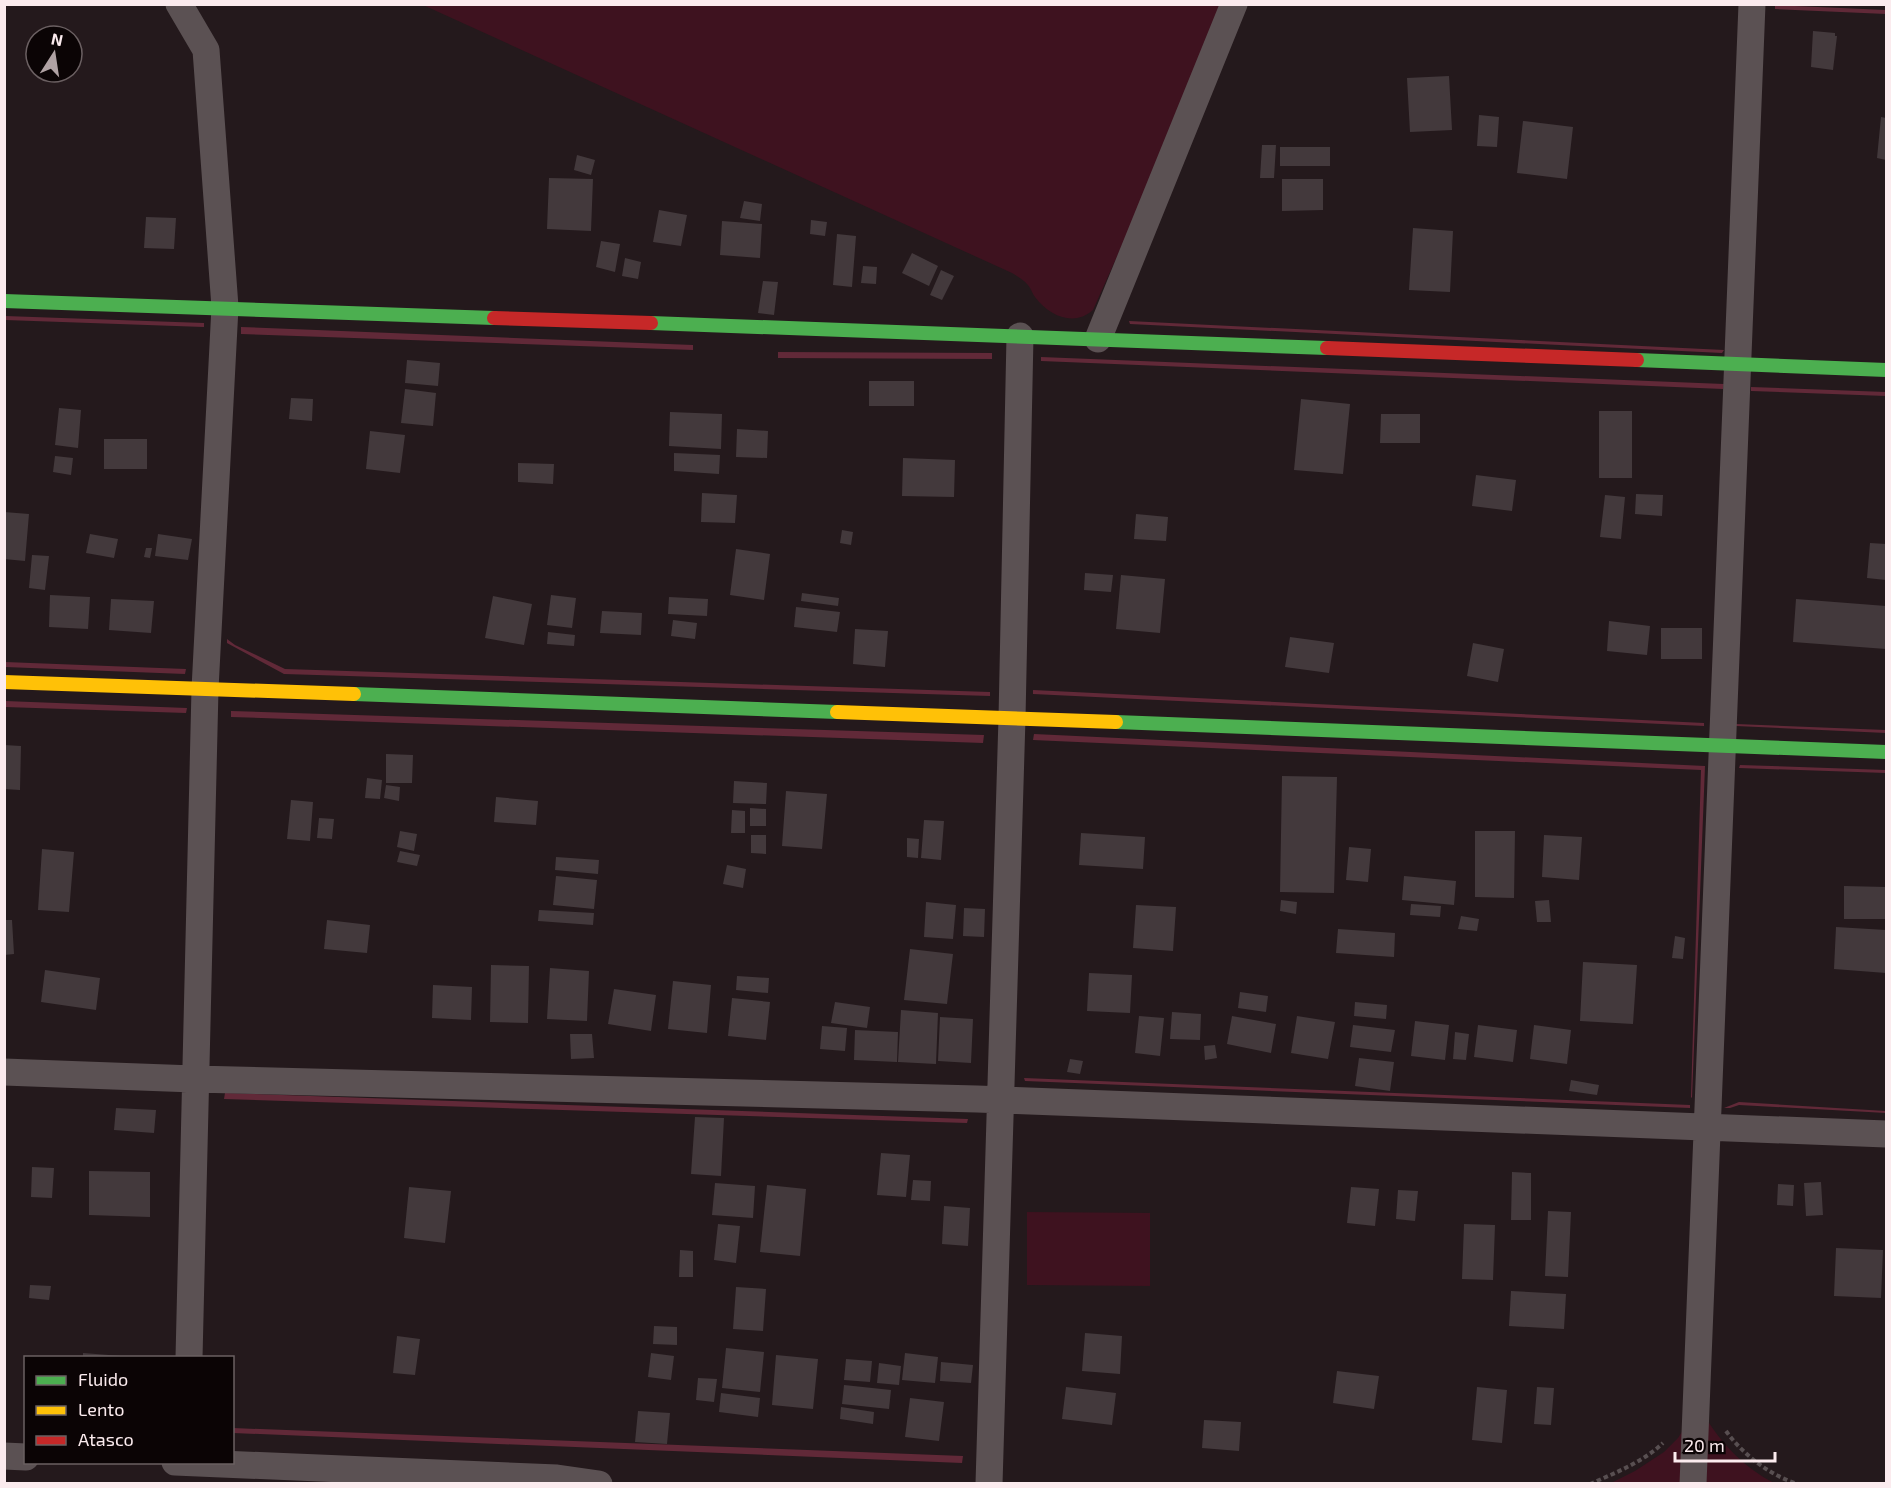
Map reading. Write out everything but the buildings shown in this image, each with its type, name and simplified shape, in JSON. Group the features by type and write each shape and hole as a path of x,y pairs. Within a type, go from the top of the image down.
{"street":[{"path":"179,4 206,50 225,308 205,689 189,1356"},
{"path":"1098,339 1234,4"},
{"path":"1693,1484 1752,4"},
{"path":"4,301 1020,336 1887,370"},
{"path":"989,1484 1012,718 1020,336"},
{"path":"4,682 1887,752"},
{"path":"4,1072 1000,1100 1887,1134"},
{"path":"4,1456 24,1457"},
{"path":"195,1464 278,1475 557,1478 598,1484"}],"path":[{"path":"1720,1424 1731,1439 1755,1460 1771,1472 1798,1484"},
{"path":"1590,1484 1656,1450 1669,1437"}],"shaded area":[{"path":"423,5 1230,5 1093,310 1078,318 1070,318 1054,314 1047,309 1035,297 1030,287 1012,273"},
{"path":"1775,5 1886,10 1886,14 1775,9"},
{"path":"5,316 204,323 204,327 5,320"},
{"path":"1129,321 1724,350 1722,353 1130,324"},
{"path":"241,327 693,345 693,350 241,334"},
{"path":"778,352 992,353 992,359 778,358"},
{"path":"1041,357 1724,384 1723,389 1041,361"},
{"path":"1751,387 1886,392 1886,396 1751,391"},
{"path":"227,639 285,669 990,692 990,696 284,674 227,643"},
{"path":"5,662 186,669 185,674 5,667"},
{"path":"1033,690 1704,723 1704,726 1033,694"},
{"path":"5,701 187,708 186,713 5,707"},
{"path":"231,711 984,735 983,743 231,717"},
{"path":"1736,724 1886,730 1886,733 1736,726"},
{"path":"1034,734 1705,766 1692,1098 1701,770 1033,740"},
{"path":"1740,765 1886,770 1886,773 1739,768"},
{"path":"1024,1078 1690,1105 1690,1108 1025,1081"},
{"path":"225,1093 968,1119 967,1123 224,1099"},
{"path":"1739,1102 1886,1111 1886,1113 1739,1105 1724,1108"},
{"path":"1027,1212 1150,1213 1150,1286 1027,1285"},
{"path":"1703,1413 1734,1454 1753,1470 1774,1483 1609,1484 1635,1471 1664,1452 1678,1438 1690,1419"},
{"path":"234,1428 963,1456 962,1463 234,1433"}],"traffic: fast":[{"path":"4,301 494,318"},
{"path":"651,323 1327,348"},
{"path":"1637,360 1886,370"},
{"path":"354,694 837,712"},
{"path":"1116,722 1886,752"}],"traffic: slow":[{"path":"4,682 354,694"},
{"path":"837,712 1116,722"}],"traffic: jam":[{"path":"494,318 651,323"},
{"path":"1327,348 1637,360"}]}
